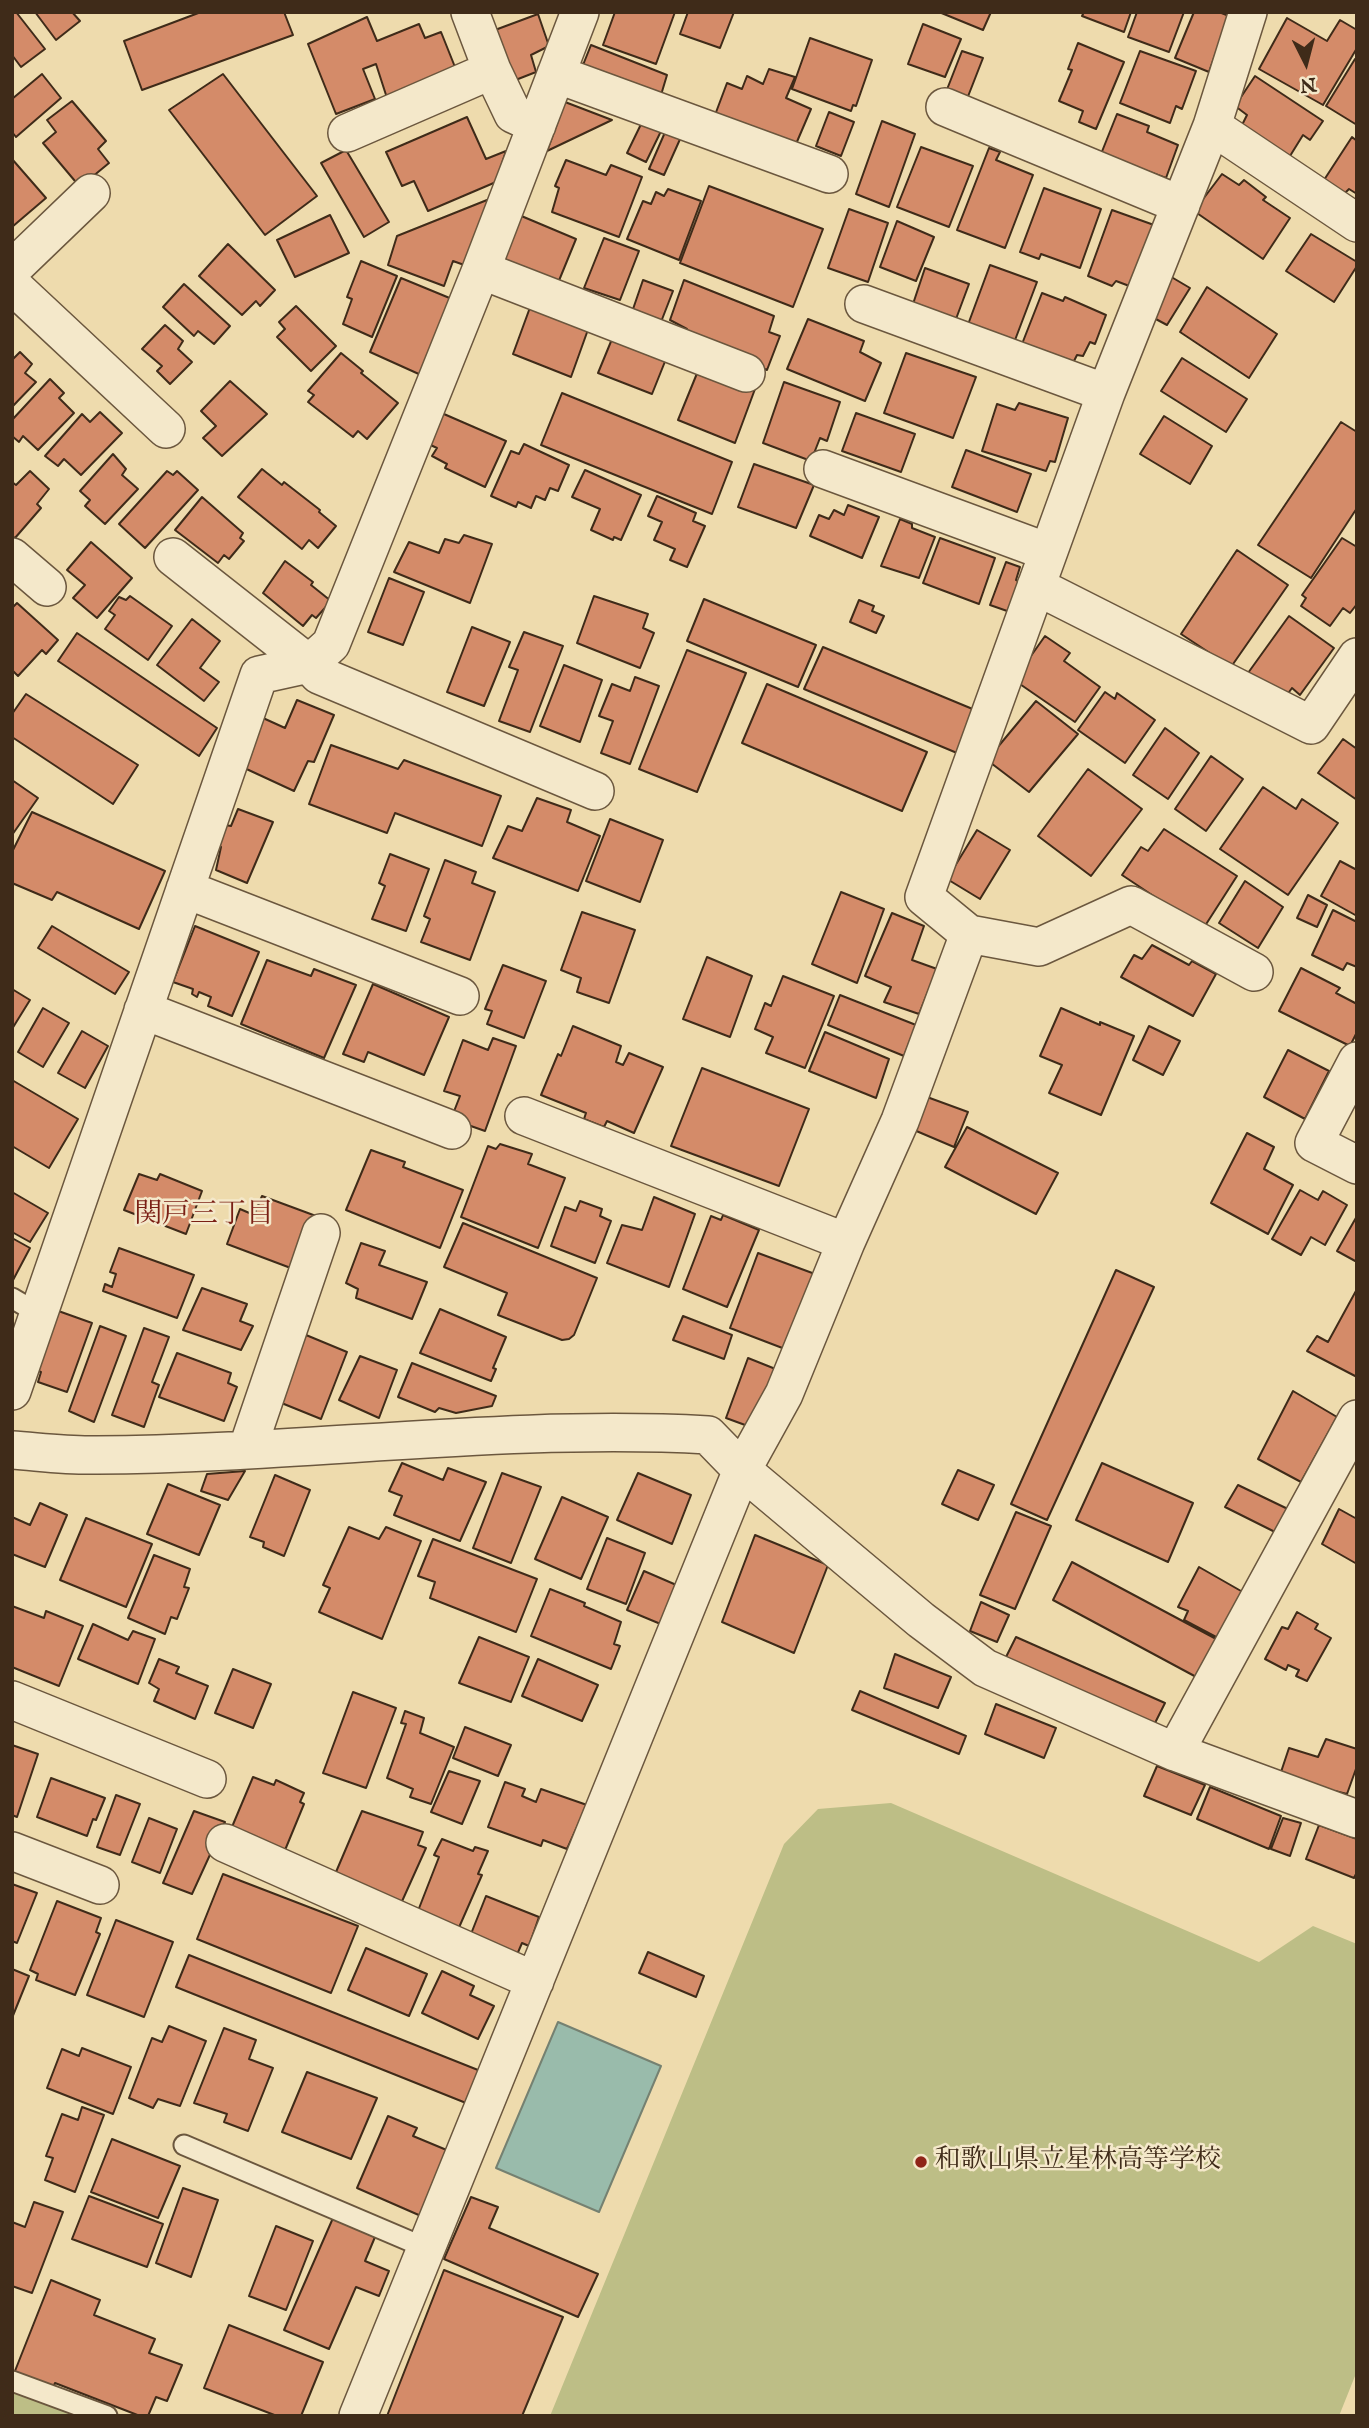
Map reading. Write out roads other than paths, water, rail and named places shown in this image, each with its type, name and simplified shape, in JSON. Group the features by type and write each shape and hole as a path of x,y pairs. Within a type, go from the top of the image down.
{"street":[{"path":"470,12 492,70 513,114 537,125"},
{"path":"12,1391 26,1306 143,1010 259,675 309,664 331,644 481,270 580,12"},
{"path":"1248,12 1212,126 1106,393 923,897 969,934 1039,947 1131,905 1254,972"},
{"path":"347,133 492,70"},
{"path":"556,74 829,174"},
{"path":"945,107 1181,205"},
{"path":"1212,126 1357,223"},
{"path":"12,269 92,193"},
{"path":"481,270 746,373"},
{"path":"12,285 166,429"},
{"path":"864,303 1106,393"},
{"path":"823,469 1048,552"},
{"path":"12,557 47,587"},
{"path":"173,557 309,664 319,675 595,791"},
{"path":"1036,586 1311,725 1357,657"},
{"path":"185,889 460,996"},
{"path":"358,2416 742,1470 784,1394 846,1242 900,1121 969,934"},
{"path":"143,1010 452,1130"},
{"path":"1357,1061 1314,1143 1357,1165"},
{"path":"524,1116 846,1242"},
{"path":"247,1450 321,1233"},
{"path":"1175,1752 1357,1419"},
{"path":"12,1450 94,1456 462,1437 648,1432 708,1435 742,1470 921,1620 985,1668 1175,1752 1355,1816"},
{"path":"12,1700 207,1779"},
{"path":"225,1843 535,1981"},
{"path":"12,1851 100,1885"}],"lane":[{"path":"184,2145 426,2248"},
{"path":"12,2381 107,2416"}],"place":[{"name":"和歌山県立星林高等学校","path":"921,2162"}],"district":[{"name":"関戸三丁目","path":"204,1216"}]}
